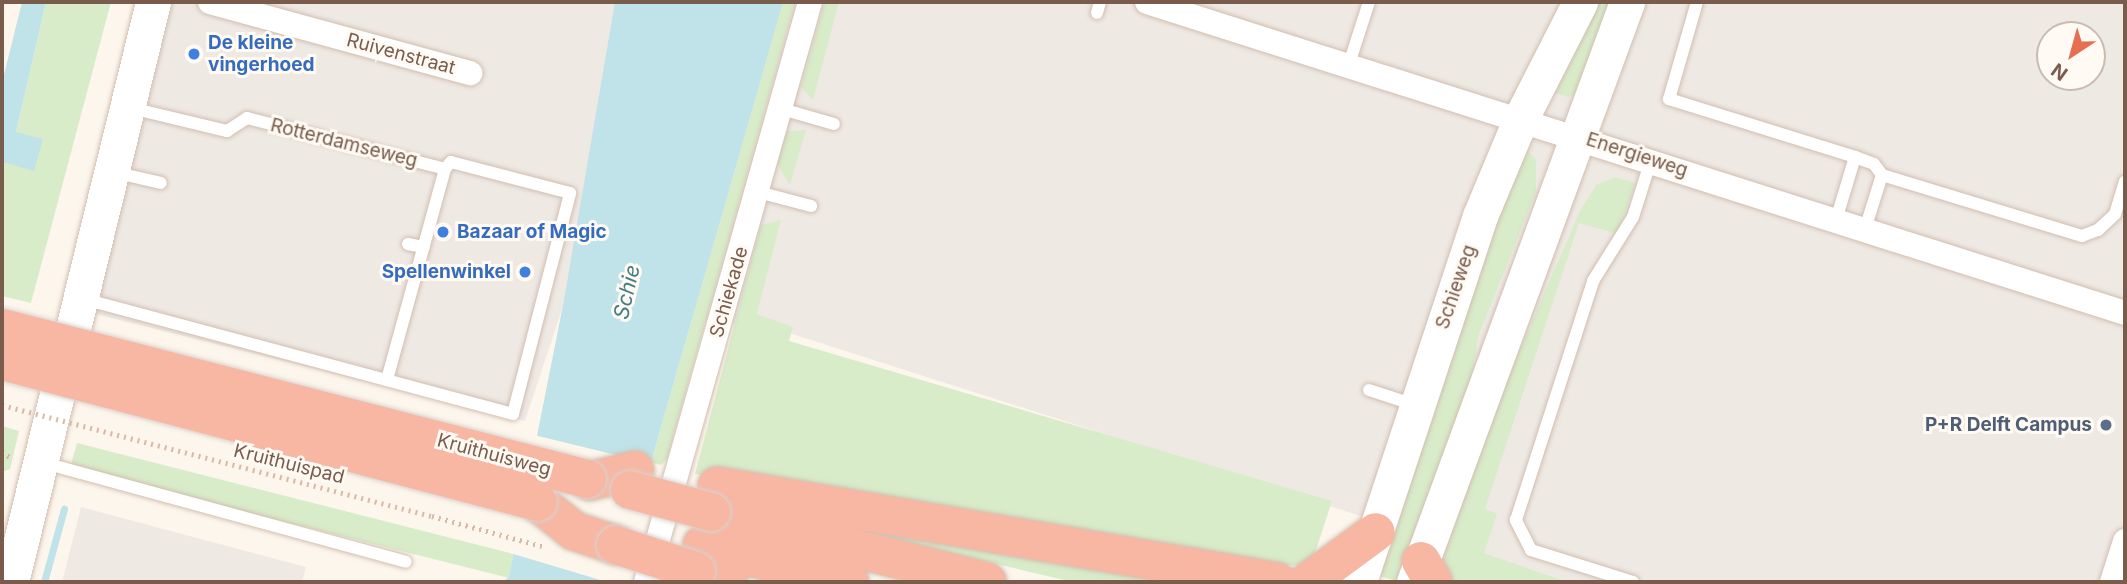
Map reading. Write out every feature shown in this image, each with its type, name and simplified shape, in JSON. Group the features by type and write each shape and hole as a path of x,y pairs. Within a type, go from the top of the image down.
{"highway":[{"name":"Kruithuisweg","path":"2,328 590,481 711,539 849,582"},
{"name":"Kruithuisweg","path":"2,361 538,502 574,531 711,539 987,582"},
{"path":"1308,582 1376,532"},
{"path":"711,539 1278,582"}],"street":[{"path":"11,582 81,298 109,171 153,2"},
{"name":"Ruivenstraat","path":"210,2 470,73"},
{"name":"Schiekade","path":"646,582 810,2"},
{"name":"Energieweg","path":"1147,2 1174,6 2125,313"},
{"name":"Schieweg","path":"1359,582 1480,216 1521,118 1580,2"},
{"path":"1423,575 1576,136 1628,2"},
{"path":"2112,582 2125,541"}],"lane":[{"path":"1349,64 1369,2"},
{"path":"1697,2 1669,99 1874,164 1882,175 2082,236 2098,230 2115,214 2125,181"},
{"name":"Rotterdamseweg","path":"126,107 227,131 247,118 445,169 387,380"},
{"path":"782,108 834,124"},
{"path":"1836,220 1855,158"},
{"path":"1633,582 1531,550 1516,520 1593,281 1633,217 1651,160"},
{"path":"81,298 513,414 570,193 451,162 445,169"},
{"path":"109,171 160,183"},
{"path":"1865,229 1882,175"},
{"path":"758,192 811,206"},
{"path":"408,244 424,247"},
{"path":"1368,390 1416,405"},
{"path":"41,461 405,562"}],"path":[{"name":"Kruithuispad","path":"2,405 555,550"}],"shaded area":[{"path":"172,2 2125,2 2125,582 1567,582 783,331 565,300 525,421 95,314"},
{"path":"81,507 306,567 302,582 62,582"}],"green space":[{"path":"46,2 111,2 31,303 2,296 2,162 34,170 16,132"},
{"path":"783,2 795,2 667,459 661,465 651,462"},
{"path":"825,2 839,2 813,100 801,87"},
{"path":"1592,2 1620,2 1582,92 1568,97 1553,92"},
{"path":"806,130 790,185 777,164 787,131"},
{"path":"1528,151 1536,160 1536,192 1478,337 1471,382 1399,582 1373,574 1496,226 1497,192 1514,161"},
{"path":"1615,177 1635,183 1618,234 1579,223 1485,509 1497,514 1484,553 1567,582 1449,582 1439,568 1450,510 1580,211 1596,185"},
{"path":"781,220 757,314 793,327 789,341 1332,501 1315,553 1302,566 1276,564 695,474 761,225"},
{"path":"2,426 19,431 10,469 2,472"},
{"path":"77,443 514,554 509,578 70,468"},
{"path":"715,498 1214,582 1073,582"}],"water":[{"path":"22,2 46,2 16,132 43,139 34,171 2,162 2,83"},
{"name":"Schie","path":"615,2 783,2 651,462 635,458 604,582 503,582 509,577 564,300"}],"pier":[{"path":"534,435 653,464 637,462 607,582 510,553"}],"waterway":[{"path":"44,582 64,509"}],"place":[{"name":"De kleine vingerhoed","path":"194,54"},
{"name":"Bazaar of Magic","path":"443,232"},
{"name":"Spellenwinkel","path":"525,272"},
{"name":"P+R Delft Campus","path":"2106,425"}]}
